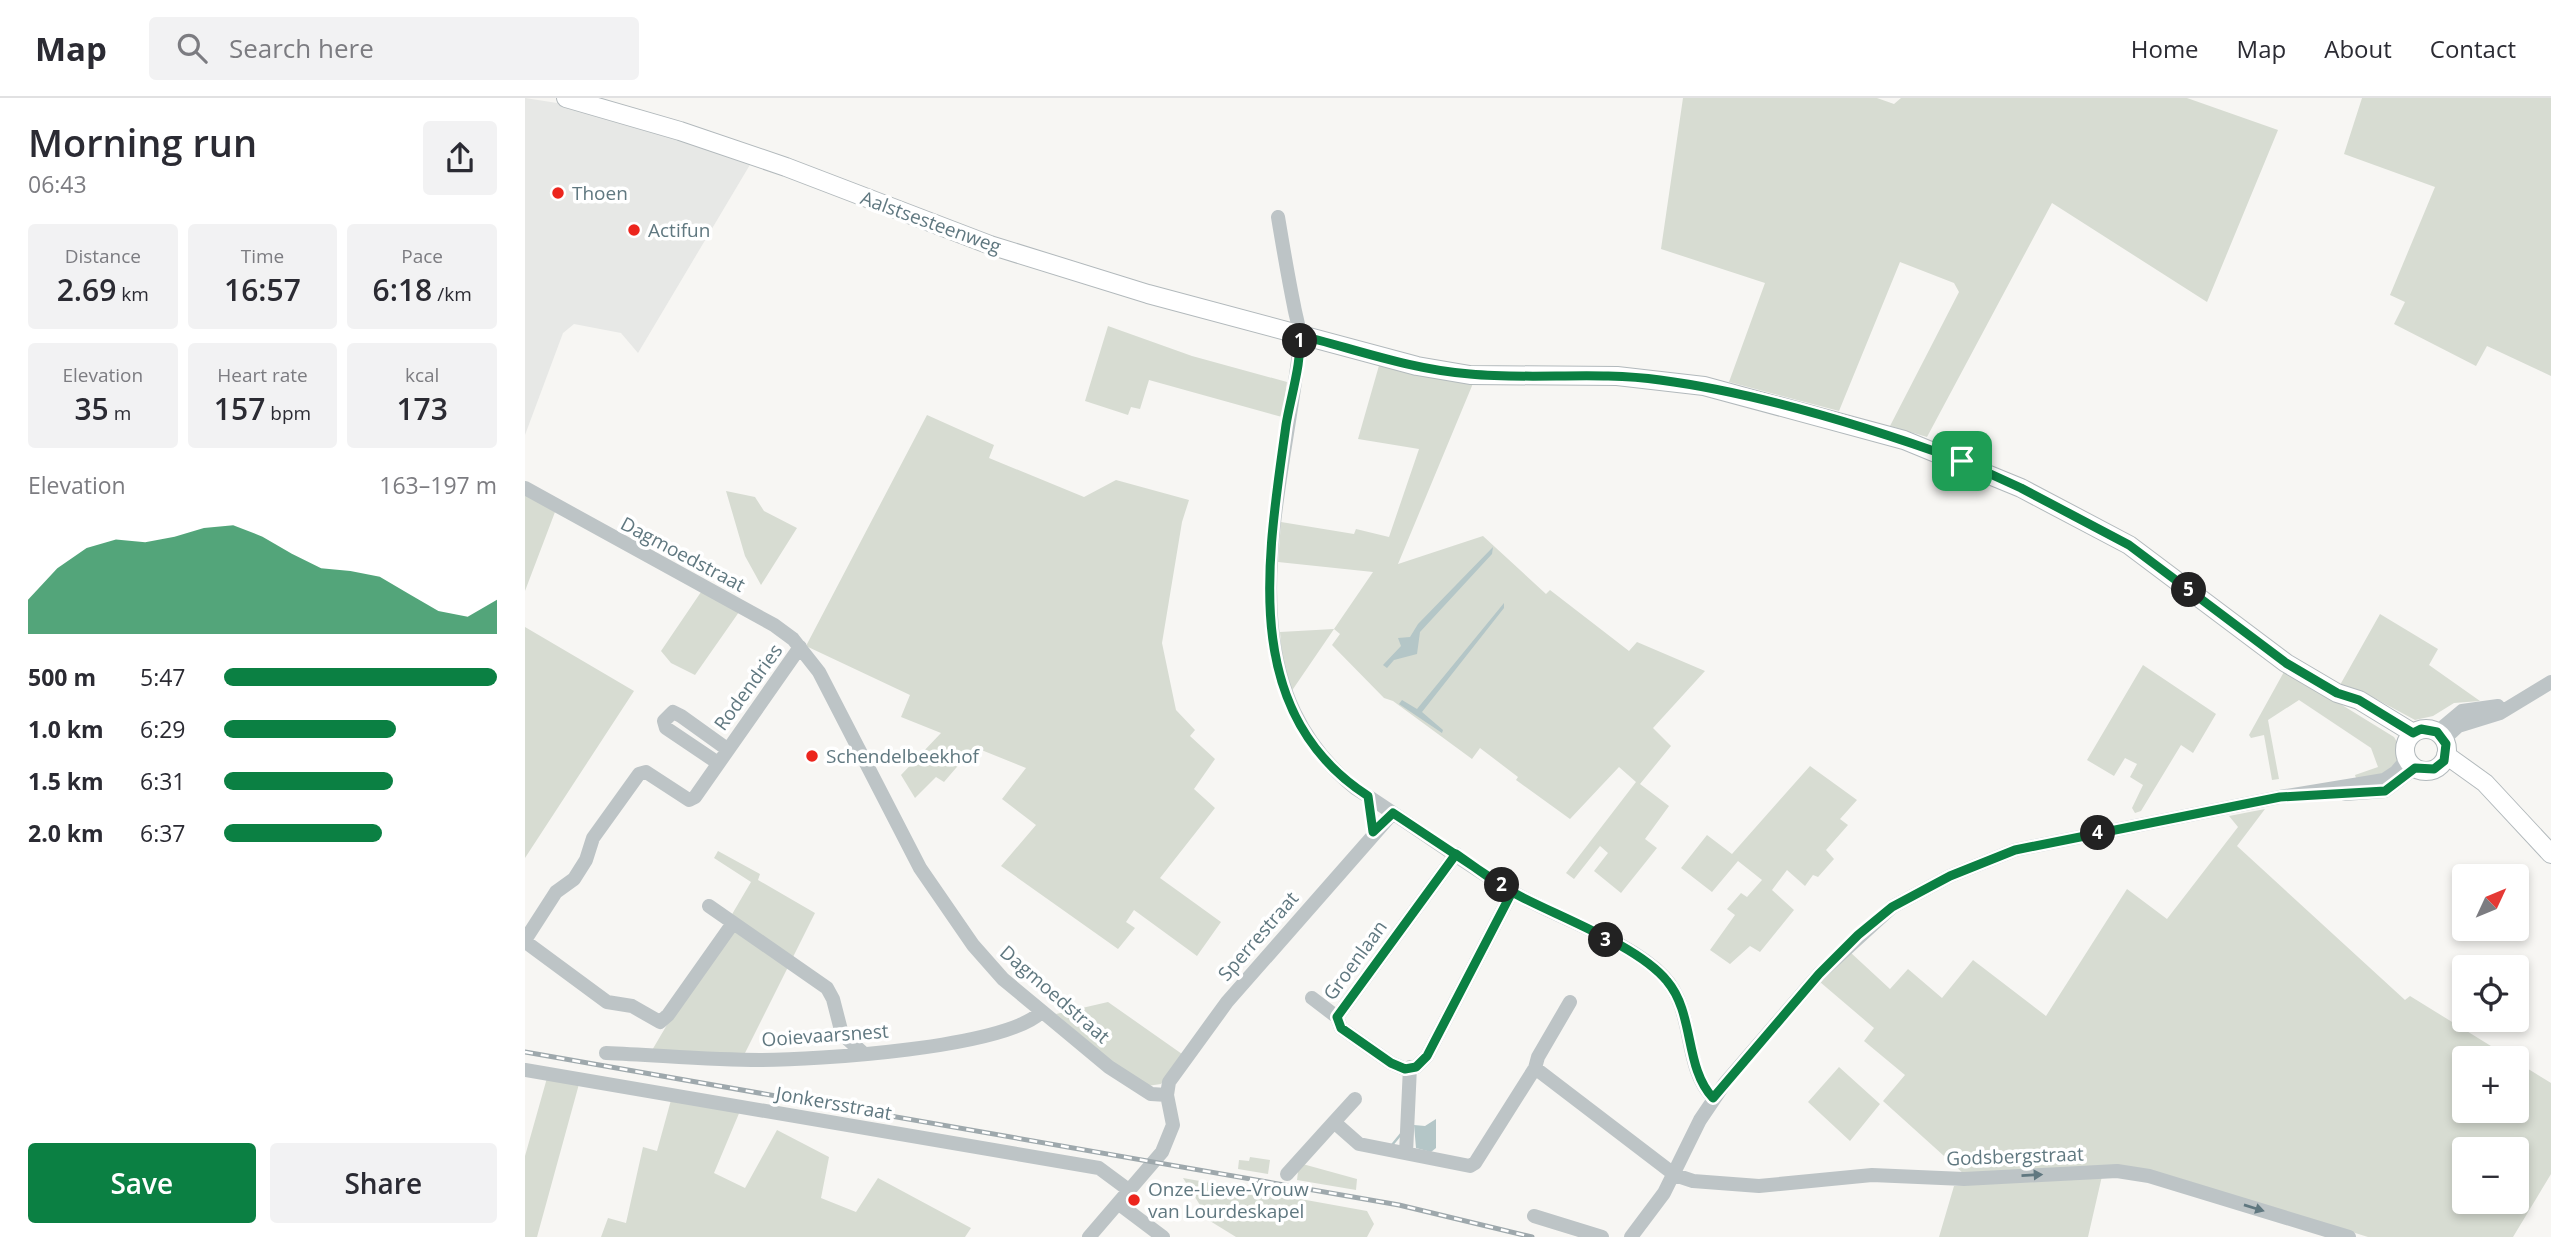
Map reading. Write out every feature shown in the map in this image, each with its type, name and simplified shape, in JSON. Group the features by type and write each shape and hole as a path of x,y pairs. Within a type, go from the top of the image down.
{"main road":[{"name":"Aalstsesteenweg","path":"566,98 680,131 774,163 990,245 1148,294 1417,366 1470,374 1617,376 1704,386 1904,440 2021,488 2129,545 2286,663 2337,693 2359,700 2410,751"},
{"path":"2442,748 2428,770 2410,751 2421,729 2486,783 2503,805 2551,854"}],"street":[{"path":"1278,217 1299,335 1274,521 1271,623 1285,695 1309,739 1335,772 1512,892 1626,951 1664,977 1678,995 1702,1087 1713,1098"},
{"name":"Dagmoedstraat","path":"525,488 774,625 800,647 819,672 920,869 944,907 987,962 1041,1012 1128,1081 1151,1094 1167,1095"},
{"name":"Rodendries","path":"733,923 668,1016 660,1022 632,1006 607,1002 527,943 527,937 556,892 578,874 593,838 639,774 646,772 689,800 800,647"},
{"path":"2442,748 2458,726 2500,713 2551,682"},
{"name":"Rodendries","path":"718,763 666,727 664,721 668,714 673,712 681,716 727,749"},
{"path":"1631,1237 1653,1210 1675,1175 1713,1098 1819,974 1892,907 1950,876 2015,850 2384,779 2396,772 2410,751"},
{"path":"1368,796 1373,832"},
{"name":"Sperrestraat","path":"1167,1095 1169,1082 1227,1002 1373,832 1393,813"},
{"name":"Groenlaan","path":"1410,1068 1405,1069 1391,1063 1341,1028 1337,1017 1456,854"},
{"path":"1406,1153 1410,1068 1427,1056 1512,892"},
{"path":"709,906 827,988 833,999 842,1034 863,1052"},
{"path":"1312,998 1337,1017"},
{"path":"1334,1122 1359,1144 1461,1165 1475,1163 1535,1068 1538,1057 1570,1002"},
{"name":"Ooievaarsnest","path":"606,1053 761,1060 863,1052 971,1038 1030,1022 1041,1012"},
{"path":"1535,1068 1675,1175"},
{"name":"Jonkersstraat","path":"525,1070 1099,1168 1130,1191"},
{"path":"1089,1237 1162,1152 1172,1133 1173,1120 1167,1095"},
{"path":"1287,1174 1355,1099"},
{"name":"Godsbergstraat","path":"1675,1175 1722,1186 1759,1186 1873,1175 1963,1179 2117,1171 2149,1176 2349,1237"},
{"path":"1119,1204 1163,1237"},
{"path":"1534,1216 1602,1237"}],"shaded area":[{"path":"525,98 570,105 751,163 638,353 621,333 574,324 563,333 525,435"},
{"path":"1683,98 1877,98 1894,104 1901,98 2187,98 2278,130 2207,302 2052,203 1927,437 1890,426 1959,292 1954,283 1900,262 1839,411 1729,382 1765,283 1661,249"},
{"path":"2362,98 2551,98 2551,376 2487,346 2476,366 2394,324 2405,302 2390,295 2435,187 2344,154"},
{"path":"1108,326 1192,356 1287,382 1282,417 1149,380 1140,409 1131,407 1128,415 1085,401"},
{"path":"1380,362 1474,381 1398,564 1483,536 1546,594 1550,590 1629,651 1637,642 1705,671 1653,728 1671,746 1640,784 1669,806 1645,839 1657,848 1621,893 1594,871 1608,853 1600,846 1574,879 1566,873 1636,782 1619,767 1570,819 1516,780 1518,777 1480,748 1472,759 1393,701 1384,698 1332,645 1340,634 1334,629 1373,572 1278,562 1281,522 1354,534 1356,529 1389,537 1419,449 1358,439"},
{"path":"927,415 994,445 989,458 1084,497 1116,480 1189,500 1182,522 1162,643 1176,710 1195,730 1190,736 1215,759 1194,789 1215,808 1160,878 1221,922 1197,956 1134,910 1126,922 1135,928 1118,949 1001,866 1036,825 1002,799 1026,768 974,747 944,782 936,777 915,798 901,775 941,733 901,717 910,695 806,646"},
{"path":"726,491 755,497 764,511 797,528 761,585 745,556"},
{"path":"525,493 555,512 525,591"},
{"path":"1493,547 1492,554 1420,632 1417,654 1394,660 1387,668 1383,665 1401,646 1398,638 1410,637 1418,624"},
{"path":"701,592 739,612 695,675 671,663 661,651"},
{"path":"1504,603 1504,608 1422,712 1443,730 1442,733 1399,704 1402,700 1417,709"},
{"path":"2380,614 2438,649 2429,665 2480,701 2454,703 2433,716 2415,720 2376,699 2340,685"},
{"path":"525,627 634,691 525,858"},
{"path":"1334,629 1291,692 1283,668 1280,632"},
{"path":"2143,665 2216,714 2193,753 2181,745 2141,811 2135,813 2132,808 2143,785 2130,777 2137,764 2125,758 2114,776 2087,760"},
{"path":"2285,670 2394,737 2400,747 2401,758 2387,774 2356,778 2355,775 2378,767 2371,748 2299,700 2268,720 2279,779 2272,780 2264,735 2251,738 2249,735"},
{"path":"1810,766 1857,800 1840,819 1848,825 1826,850 1834,859 1818,877 1813,875 1805,886 1787,870 1772,890 1794,910 1760,952 1750,946 1730,964 1710,950 1735,915 1727,909 1741,893 1747,897 1762,880 1738,861 1712,892 1681,868 1707,835 1732,854"},
{"path":"2265,809 2237,846 2405,1000 2410,996 2452,1022 2452,1032 2468,1032 2491,1046 2452,1046 2452,1123 2529,1123 2529,1069 2551,1083 2551,1174 2529,1210 2529,1137 2452,1137 2452,1214 2527,1214 2513,1237 2368,1237 2171,1176 1964,1174 1883,1101 1905,1075 1864,1041 1874,1028 1820,982 1850,952 1890,989 1908,969 1942,998 1973,960 2046,1016 2127,889 2167,919 2238,827 2229,816"},
{"path":"718,851 760,874 758,880 815,913 743,1057 651,1052 751,882 714,858"},
{"path":"1108,1002 1182,1054 1161,1084 1147,1086 1137,1083 1056,1014"},
{"path":"1839,1067 1880,1104 1850,1141 1808,1102"},
{"path":"547,1078 579,1084 537,1237 525,1237 525,1156"},
{"path":"671,1100 740,1111 714,1173 745,1188 777,1130 829,1157 821,1198 856,1212 878,1178 971,1228 965,1237 601,1237 608,1218 626,1223 643,1147 657,1151"},
{"path":"1436,1119 1436,1148 1431,1152 1416,1148 1414,1125 1425,1126"},
{"path":"1250,1157 1270,1160 1268,1174 1238,1169 1239,1160 1249,1161"},
{"path":"1299,1163 1357,1179 1356,1190 1297,1180"},
{"path":"2102,1176 2088,1237 1939,1237 1954,1186"},
{"path":"1183,1178 1367,1211 1374,1224 1367,1237 1236,1237 1210,1221"}],"waterway":[{"path":"1392,1145 1401,1134"}],"railway":[{"path":"525,1052 1399,1205 1532,1237"}],"place":[{"name":"Thoen","path":"558,193"},
{"name":"Actifun","path":"634,230"},
{"name":"Schendelbeekhof","path":"812,756"},
{"name":"Onze-Lieve-Vrouw van Lourdeskapel","path":"1134,1200"}],"route":[{"path":"1962,461 1840,421 1704,386 1617,376 1519,376 1444,371 1299,335 1274,521 1271,623 1280,682 1300,724 1316,749 1335,772 1368,796 1373,832 1393,813 1443,845 1512,892 1427,1056 1416,1067 1405,1069 1391,1063 1341,1028 1337,1017 1456,854 1512,892 1637,957 1664,977 1678,995 1702,1087 1713,1098 1776,1022 1858,935 1892,907 1950,876 2015,850 2280,797 2385,791 2415,768 2434,769 2444,761 2446,744 2437,732 2421,729 2413,733 2359,700 2324,686 2286,663 2129,545 2021,488 1962,461"}]}
